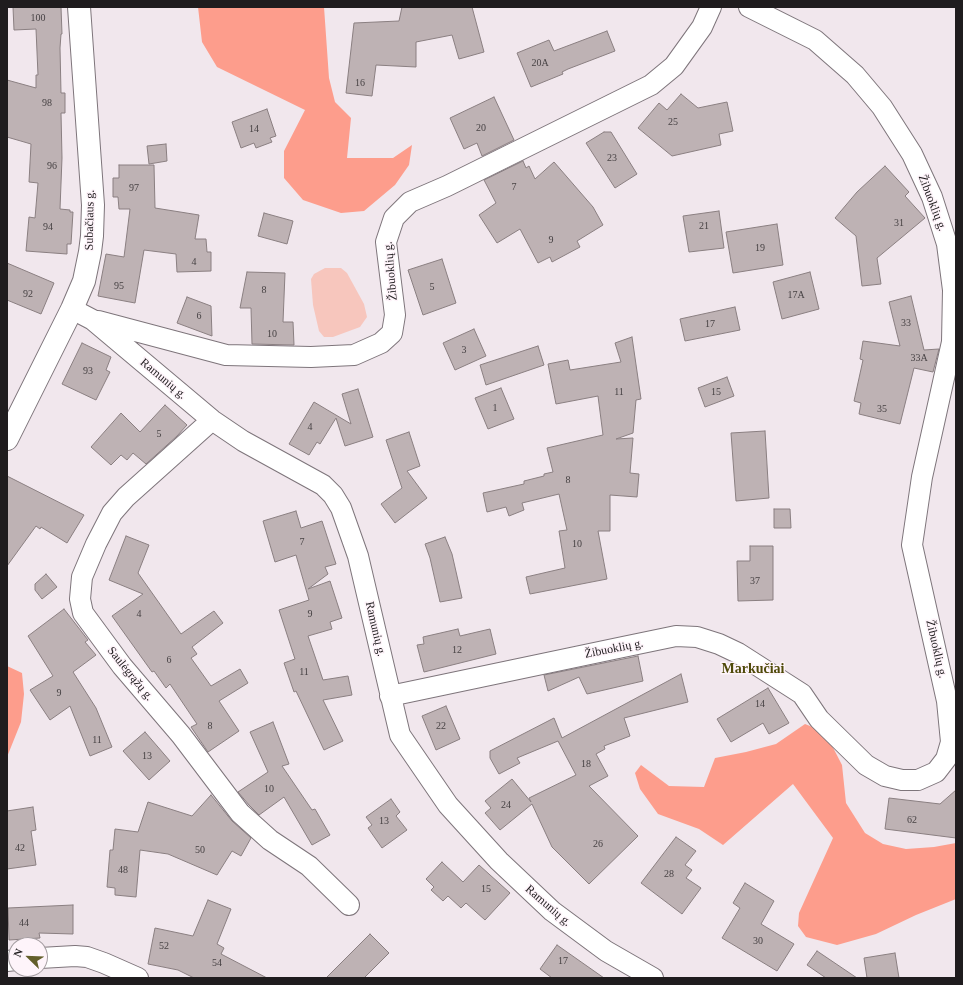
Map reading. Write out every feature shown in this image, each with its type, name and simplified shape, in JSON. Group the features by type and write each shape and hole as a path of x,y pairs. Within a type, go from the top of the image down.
{"street":[{"name":"Subačiaus g.","path":"7,439 72,309 84,281 90,252 93,205 79,7"},
{"name":"Žibuoklių g.","path":"92,320 226,355 311,357 354,355 381,344 392,333 395,314 386,242 394,218 410,202 447,186 650,85 674,66 702,27 711,7"},
{"name":"Žibuoklių g.","path":"390,696 623,646 676,636 697,637 719,644 738,653 802,694 819,719 866,765 885,776 902,780 918,780 936,772 946,759 951,742 947,701 912,545 922,477 952,342 952,290 947,244 932,197 919,168 912,154 882,107 855,75 815,40 749,7"},
{"name":"Ramunių g.","path":"72,309 92,320 212,420 243,441 323,485 333,495 341,508 358,556 400,735 448,806 499,861 552,911 606,951 653,978"},
{"name":"Saulėgrąžų g.","path":"212,420 126,497 112,513 96,544 82,577 80,599 83,613 122,666 181,735 240,813 270,840 309,866 349,905"},
{"path":"48,958 87,957 138,978"}],"shaded area":[{"path":"198,7 324,7 329,78 335,102 351,118 347,158 393,158 412,145 409,165 395,185 364,211 341,213 303,200 284,178 284,151 305,110 217,67 202,42"},
{"path":"325,268 341,268 347,273 364,304 367,317 360,327 333,337 324,337 319,331 313,305 311,279 314,274"},
{"path":"7,666 22,673 24,694 21,722 7,757"},
{"path":"805,724 825,732 842,765 846,803 865,833 883,844 906,849 934,847 956,843 956,899 916,915 876,934 837,945 806,937 798,926 799,913 833,838 793,784 723,845 699,829 658,814 640,789 635,773 641,765 669,786 704,787 715,758 776,744"}],"building":[{"path":"13,7 61,7 61,93 65,93 65,113 61,113 62,158 60,209 70,210 70,212 73,212 71,244 67,244 67,254 26,251 29,217 35,218 38,183 29,182 31,144 7,137 7,80 36,88 36,75 38,75 36,29 14,30"},
{"path":"402,7 472,7 484,52 459,59 452,35 416,42 416,67 376,65 372,96 346,93 354,23 399,21"},
{"path":"607,31 615,51 568,69 562,72 563,74 531,87 517,53 549,40 554,51"},
{"path":"681,94 698,108 727,102 733,131 719,134 721,145 672,156 638,128 659,103 667,110"},
{"path":"494,97 514,140 482,156 477,143 464,149 450,118"},
{"path":"267,109 276,136 270,138 272,142 256,148 254,143 241,148 232,122"},
{"path":"604,132 611,132 637,174 615,188 586,143"},
{"path":"166,144 167,161 149,164 147,146"},
{"path":"523,161 526,168 529,166 535,179 554,162 593,207 603,225 577,241 580,247 552,262 550,257 538,263 520,229 497,243 479,215 496,203 484,180"},
{"path":"119,165 154,165 155,208 199,215 195,239 206,239 207,252 211,252 211,271 177,272 176,254 144,250 135,303 98,296 106,254 124,257 130,209 119,209 118,197 113,197 113,178 119,178"},
{"path":"885,166 909,192 905,196 925,218 877,258 881,284 862,286 856,236 835,218 857,192"},
{"path":"719,211 724,248 689,252 683,216"},
{"path":"264,213 293,221 287,244 258,236"},
{"path":"777,224 783,265 733,273 726,232"},
{"path":"442,259 456,303 423,315 408,270"},
{"path":"7,263 54,283 41,314 7,300"},
{"path":"247,272 285,273 283,322 293,322 294,345 252,344 251,308 240,308"},
{"path":"810,272 819,309 782,319 773,282"},
{"path":"911,296 924,350 939,349 933,372 914,368 900,424 859,414 861,403 854,401 863,360 860,359 863,341 900,346 889,302"},
{"path":"187,297 211,306 212,336 177,323"},
{"path":"735,307 740,330 685,341 680,319"},
{"path":"474,329 486,356 455,370 443,343"},
{"path":"632,337 641,399 636,400 633,433 616,439 633,438 630,473 639,474 637,497 610,495 610,531 598,531 607,579 530,594 526,577 565,568 559,531 567,530 559,494 522,503 524,510 509,516 506,507 487,512 483,493 524,484 524,481 553,472 547,448 603,435 598,396 556,404 548,364 568,360 570,370 621,362 615,343"},
{"path":"82,343 111,357 106,370 110,372 96,400 62,384"},
{"path":"538,346 544,365 486,385 480,365"},
{"path":"727,377 734,396 705,407 698,388"},
{"path":"501,388 514,419 488,429 475,398"},
{"path":"358,389 373,437 345,446 336,418 320,444 317,442 309,455 289,444 314,402 351,424 342,394"},
{"path":"165,405 187,425 146,464 133,453 127,460 121,455 111,465 91,447 121,413 140,432"},
{"path":"765,431 769,498 736,501 731,433"},
{"path":"409,432 420,466 407,471 427,498 395,523 381,504 402,488 386,440"},
{"path":"7,476 84,515 67,543 41,527 40,529 36,526 7,566"},
{"path":"774,509 790,509 791,528 774,528"},
{"path":"296,511 301,528 322,521 336,564 325,567 328,574 308,589 330,581 342,618 330,622 332,629 308,636 323,680 348,676 352,695 323,700 343,741 324,750 296,691 294,692 284,663 295,659 279,610 309,600 296,555 275,562 263,521"},
{"path":"126,536 149,545 138,573 181,634 214,611 223,623 192,647 197,654 191,658 211,686 240,669 248,683 219,701 239,731 208,752 191,727 197,724 170,684 166,688 154,671 152,672 112,616 143,594 109,580"},
{"path":"445,537 452,554 462,598 440,602 430,558 425,544"},
{"path":"750,546 773,546 773,600 738,601 737,561 750,561"},
{"path":"46,574 57,587 42,599 35,590 35,584"},
{"path":"64,609 88,640 85,642 96,655 73,672 96,708 112,747 90,756 70,706 50,720 30,690 53,676 28,636"},
{"path":"458,629 460,636 490,629 496,654 424,672 417,645 424,644 423,637"},
{"path":"638,656 643,681 587,694 579,677 548,691 544,675"},
{"path":"681,674 688,702 624,718 630,736 604,746 605,749 596,754 608,776 589,786 638,836 589,884 552,847 532,804 500,830 485,813 491,808 485,801 512,779 531,802 529,798 576,775 558,741 517,758 520,763 499,774 490,758 490,751 554,718 562,738"},
{"path":"768,688 789,723 769,734 763,723 731,742 717,719"},
{"path":"446,706 460,739 436,750 422,716"},
{"path":"273,722 289,764 282,766 312,810 315,809 330,835 312,845 284,797 259,815 238,792 268,772 250,732"},
{"path":"145,732 170,761 149,780 123,751"},
{"path":"956,790 956,838 885,829 889,798 940,804"},
{"path":"211,795 232,821 251,838 241,856 232,851 217,875 168,854 140,850 136,897 115,895 115,888 107,887 110,850 113,850 115,829 138,832 148,802 192,816"},
{"path":"391,799 400,812 396,816 407,830 382,848 368,828 372,825 366,817"},
{"path":"33,807 36,830 31,831 36,865 7,869 7,811"},
{"path":"676,837 696,851 685,865 692,870 686,878 701,888 682,914 641,883"},
{"path":"442,862 463,882 479,865 510,893 485,920 466,903 461,908 448,896 443,901 431,890 434,887 426,879"},
{"path":"745,883 774,901 761,924 794,944 777,971 722,938 740,908 733,903"},
{"path":"208,900 231,909 217,944 224,948 221,954 267,978 194,978 178,970 148,964 155,928 193,936"},
{"path":"73,905 73,934 39,933 40,937 9,937 8,908"},
{"path":"370,934 389,953 364,978 326,978"},
{"path":"557,945 604,978 552,978 540,969"},
{"path":"817,951 857,978 826,978 807,965"},
{"path":"895,953 899,978 867,978 864,958"}],"district":[{"name":"Markučiai","path":"753,669"}]}
